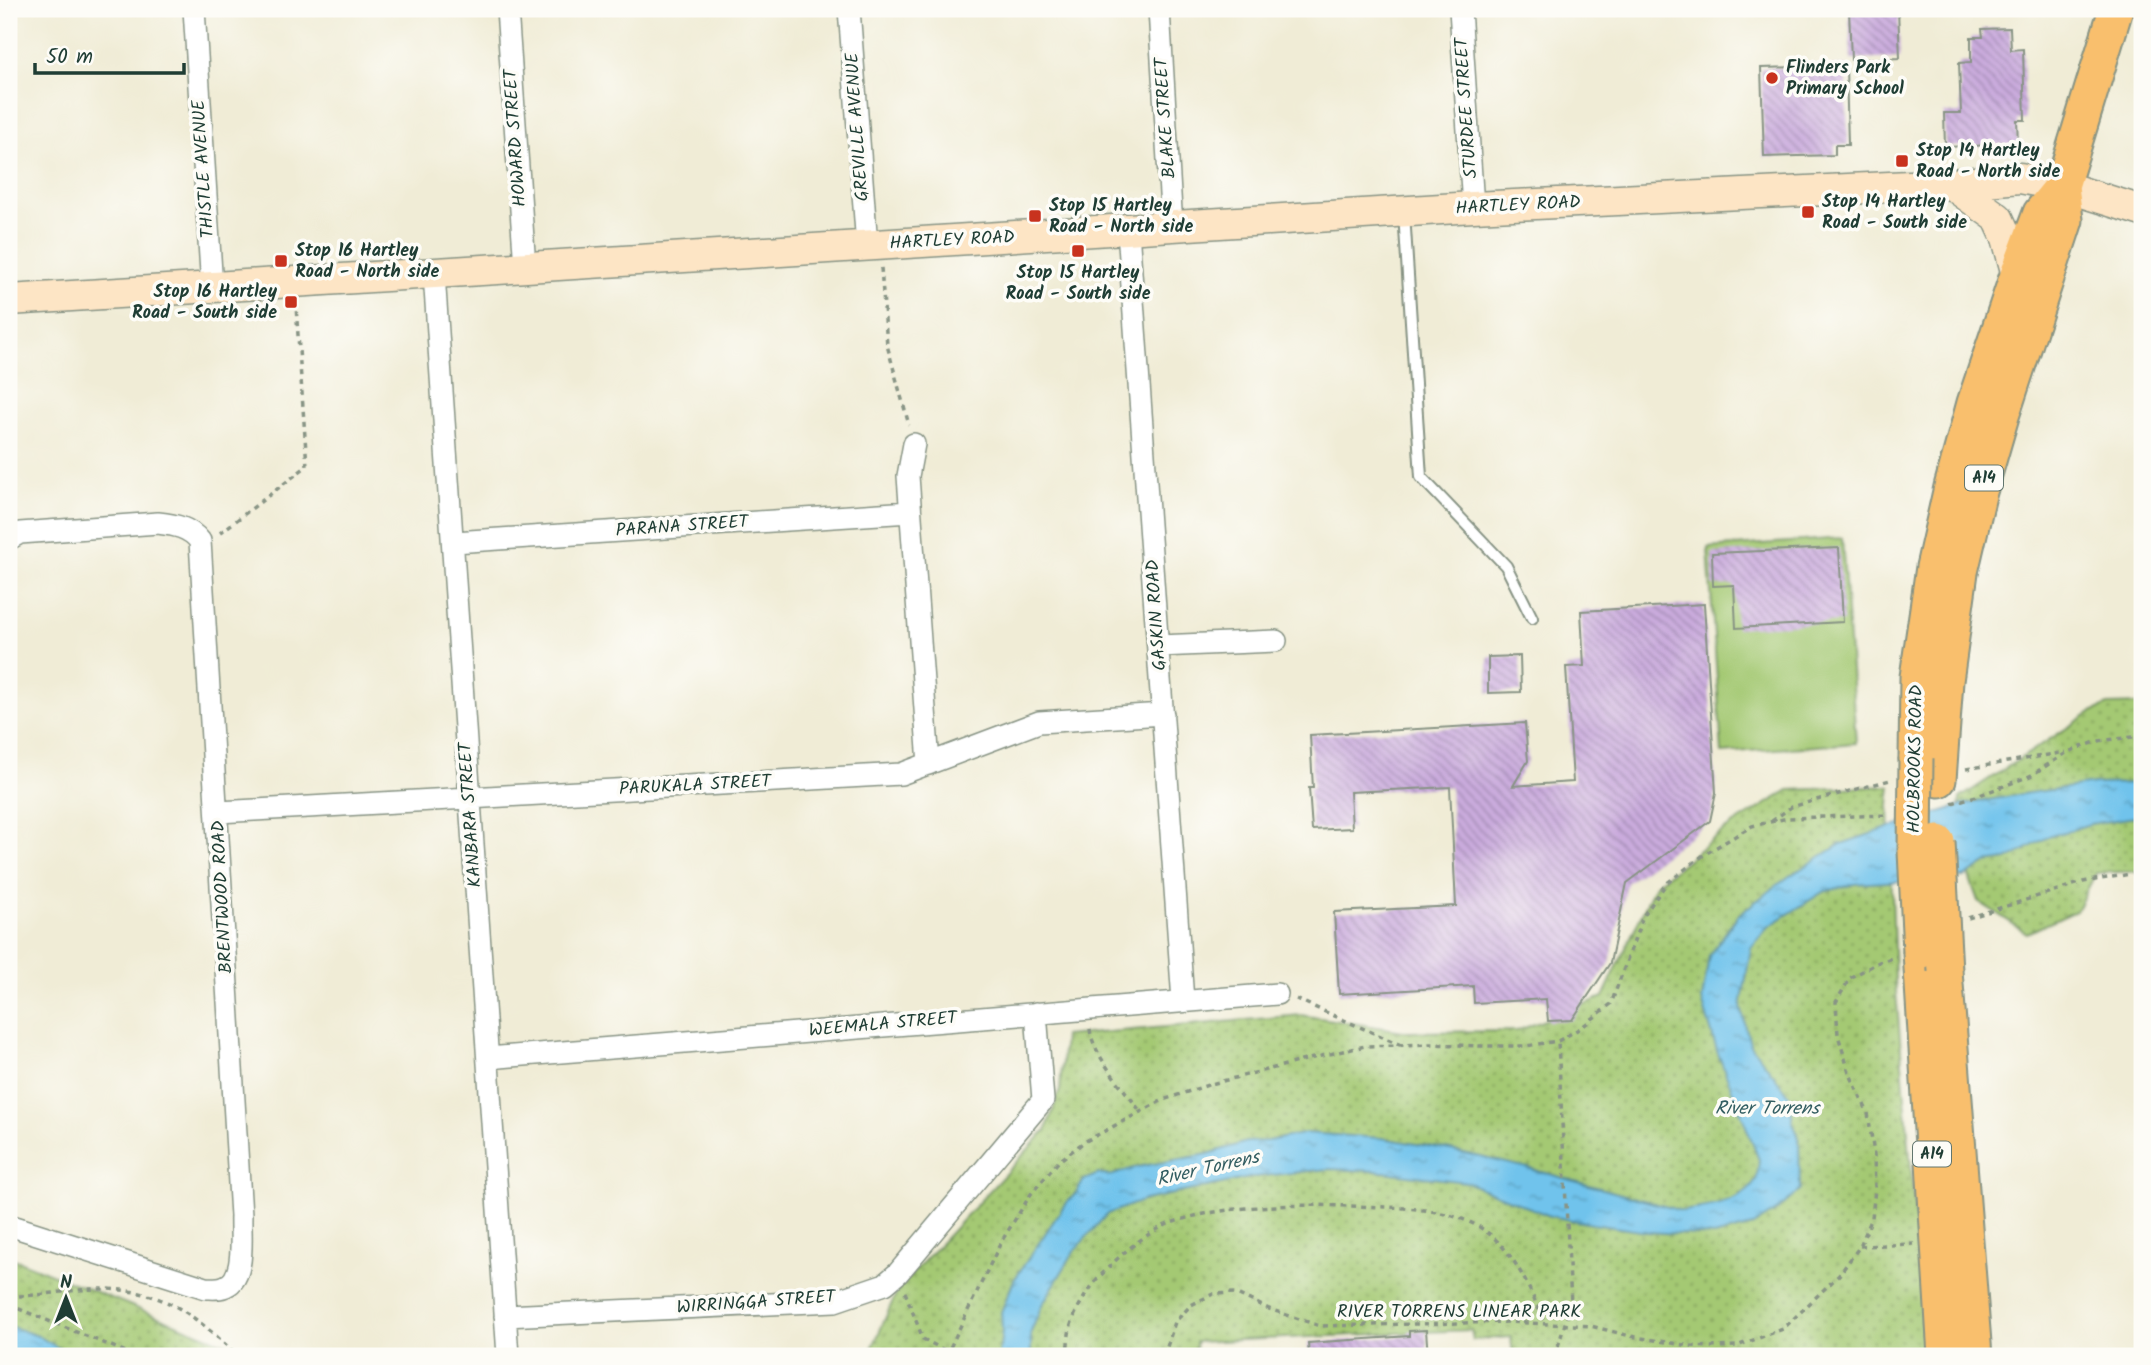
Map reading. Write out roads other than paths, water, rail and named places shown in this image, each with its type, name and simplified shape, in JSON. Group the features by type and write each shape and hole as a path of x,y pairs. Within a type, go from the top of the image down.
{"main road":[{"name":"HOLBROOKS ROAD","path":"1945,1356 1938,1243 1933,961 1943,926 1934,777 1917,677 1933,567 1974,403 2040,213 2062,186 2116,9"},
{"name":"HOLBROOKS ROAD","path":"1975,1356 1933,961 1915,850 1934,777 1966,548 2002,416 2066,220 2062,186"}],"street":[{"name":"THISTLE AVENUE","path":"194,9 212,288"},
{"name":"HOWARD STREET","path":"507,9 525,267"},
{"name":"GREVILLE AVENUE","path":"849,9 873,245"},
{"name":"BLAKE STREET","path":"1159,9 1172,228"},
{"name":"STURDEE STREET","path":"1460,9 1473,207"},
{"name":"HARTLEY ROAD","path":"9,300 1473,207 1951,184 2020,178 2062,186 2142,211"},
{"path":"1951,184 1998,218 2007,238 2017,275"},
{"name":"GASKIN ROAD","path":"1128,230 1183,1001"},
{"name":"KANBARA STREET","path":"434,274 508,1356"},
{"path":"914,444 908,476 929,764"},
{"name":"PARANA STREET","path":"454,542 910,512"},
{"name":"BRENTWOOD ROAD","path":"9,538 20,533 158,523 176,525 193,532 200,541 203,552 241,1216 240,1269 232,1282 223,1287 206,1288 9,1225"},
{"path":"1159,646 1276,641"},
{"name":"PARUKALA STREET","path":"218,812 901,774 1039,722 1163,714"},
{"name":"WEEMALA STREET","path":"488,1058 1278,994"},
{"name":"WIRRINGGA STREET","path":"505,1316 835,1301 885,1284 898,1273 1043,1100 1036,1013"}],"lane":[{"path":"1404,213 1421,477 1506,566 1532,618"}],"water":[{"name":"River Torrens","path":"2142,783 2142,816 2090,824 2048,837 2007,860 1986,863 1964,877 1855,884 1823,892 1768,927 1751,948 1741,1007 1750,1044 1792,1099 1792,1120 1799,1138 1800,1190 1778,1210 1753,1226 1714,1236 1647,1232 1592,1224 1550,1216 1466,1182 1375,1171 1328,1169 1254,1177 1145,1200 1107,1214 1075,1250 1042,1305 1031,1332 1031,1356 999,1356 1001,1312 1014,1280 1084,1180 1098,1174 1110,1176 1137,1167 1208,1154 1246,1142 1268,1141 1306,1133 1382,1138 1451,1150 1528,1168 1682,1211 1713,1206 1736,1198 1752,1186 1757,1177 1759,1160 1717,1051 1702,1000 1709,956 1738,915 1788,877 1841,844 1894,826 1966,804 2028,793 2094,784"},
{"path":"9,1326 38,1336 72,1356 9,1356"}],"place":[{"name":"Flinders Park Primary School","path":"1772,78"},
{"name":"Stop 14 Hartley Road - North side","path":"1902,161"},
{"name":"Stop 14 Hartley Road - South side","path":"1808,212"},
{"name":"Stop 15 Hartley Road - North side","path":"1035,216"},
{"name":"Stop 15 Hartley Road - South side","path":"1078,251"},
{"name":"Stop 16 Hartley Road - North side","path":"281,261"},
{"name":"Stop 16 Hartley Road - South side","path":"291,302"}]}
